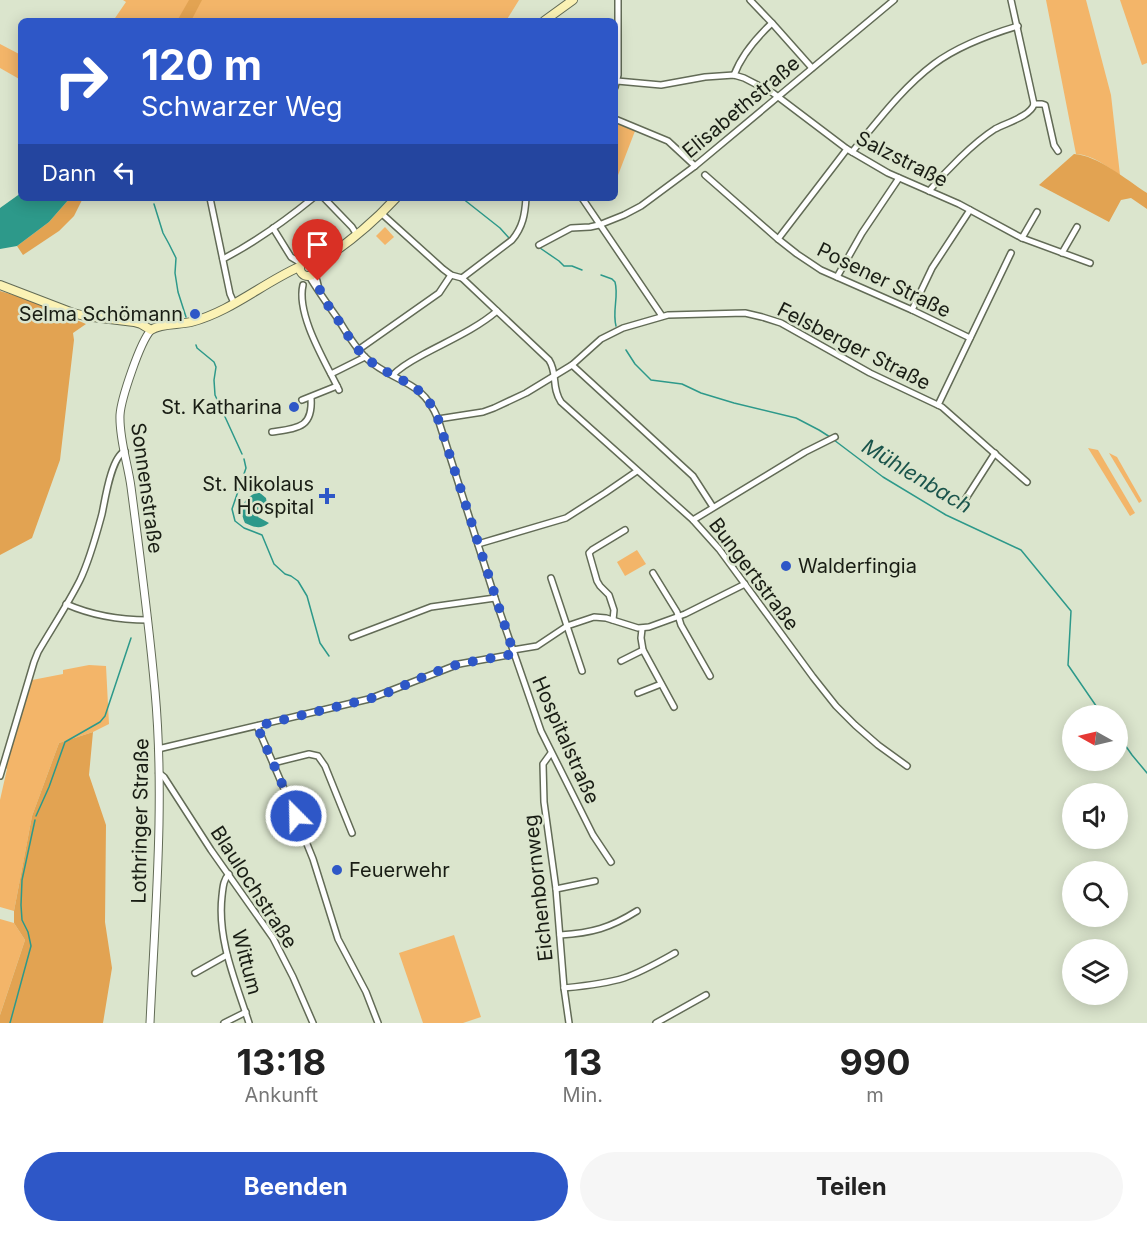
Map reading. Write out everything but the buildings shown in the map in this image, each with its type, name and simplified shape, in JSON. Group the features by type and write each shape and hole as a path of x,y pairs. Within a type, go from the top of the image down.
{"main road":[{"path":"548,18 573,0"},
{"path":"300,268 304,276 334,248 345,244 357,235 393,201"},
{"path":"0,285 73,313 134,322 151,330 160,326 187,323 212,314 300,268 307,260 313,269"}],"street":[{"path":"618,0 618,74"},
{"path":"750,0 812,68"},
{"name":"Elisabethstraße","path":"539,245 572,228 599,225 641,206 694,166 894,0"},
{"path":"929,191 981,140 996,129 1031,111 1034,104 1011,0"},
{"path":"618,81 661,85 705,77 734,75 750,46 772,23"},
{"path":"778,239 849,151 933,65 986,36 1018,26"},
{"name":"Salzstraße","path":"734,75 778,96 849,151 899,178 970,210 1021,237 1090,263"},
{"path":"1034,104 1044,105 1054,145 1058,151"},
{"path":"618,120 668,141 694,166"},
{"name":"Posener Straße","path":"705,175 808,262 970,338"},
{"path":"837,277 862,232 899,178"},
{"path":"211,201 230,294 234,303"},
{"path":"223,259 260,237 309,201"},
{"path":"327,201 357,235"},
{"path":"381,213 435,263 451,275 462,278 513,240 524,219 526,201"},
{"path":"584,201 662,316"},
{"path":"912,310 932,268 970,210"},
{"path":"1021,237 1037,212"},
{"path":"1062,254 1077,227"},
{"path":"273,228 300,268"},
{"path":"938,405 1011,253"},
{"name":"Hospitalstraße","path":"313,269 319,290 364,357 413,386 430,402 438,419 495,598 541,731 592,835 611,862"},
{"path":"358,350 439,293 451,275"},
{"name":"Bungertstraße","path":"462,278 549,360 552,364 555,390 561,402 693,520 719,549 836,706 878,745 907,766"},
{"path":"302,400 338,388 308,323 302,296 303,285"},
{"path":"393,375 412,361 481,323 497,311"},
{"name":"Felsberger Straße","path":"438,419 483,412 526,393 572,365 592,345 608,334 623,328 662,316 680,314 754,315 771,319 795,330 870,373 938,405 949,412 1027,482"},
{"name":"Sonnenstraße","path":"148,620 120,420 121,406 130,377 151,330"},
{"path":"331,374 364,357"},
{"path":"572,365 693,476 713,507"},
{"path":"272,432 306,422 311,412 311,398"},
{"path":"693,520 805,452 835,437"},
{"path":"0,776 38,651 80,580 92,549 116,460 121,452 125,451"},
{"path":"961,506 995,453"},
{"path":"478,544 566,518 637,471"},
{"path":"613,620 615,615 609,595 597,580 589,553 625,530"},
{"path":"654,573 710,676"},
{"path":"551,578 582,671"},
{"path":"158,749 369,699 459,664 537,646 567,626 594,617 642,629 677,617 745,584"},
{"path":"352,637 430,607 495,598"},
{"path":"66,604 129,620 148,620"},
{"name":"Lothringer Straße","path":"148,620 159,773 150,1023"},
{"path":"642,629 643,650 674,707"},
{"path":"621,660 643,650"},
{"path":"638,693 661,684"},
{"path":"257,726 313,859 338,939 366,992 378,1023"},
{"name":"Eichenbornweg","path":"551,753 542,768 569,1023"},
{"path":"273,763 309,754 318,756 325,766 352,833"},
{"name":"Blaulochstraße","path":"159,773 164,777 273,938 313,1023"},
{"name":"Wittum","path":"229,874 224,881 221,915 223,936 249,1023"},
{"path":"556,888 595,881"},
{"path":"560,935 606,928 637,911"},
{"path":"564,988 594,985 623,978 675,953"},
{"path":"195,973 227,955"},
{"path":"656,1023 706,995"},
{"path":"224,1023 246,1012"}],"shaded area":[{"path":"123,0 519,0 508,18 115,18 126,2"},
{"path":"189,0 202,0 193,18 179,18"},
{"path":"1046,0 1086,0 1111,95 1120,175 1094,159 1076,154"},
{"path":"1120,0 1147,0 1147,63 1142,65"},
{"path":"0,44 18,53 18,78 0,68"},
{"path":"618,124 635,131 618,175"},
{"path":"1074,154 1083,155 1102,163 1147,193 1147,209 1131,198 1121,200 1109,222 1039,185"},
{"path":"67,201 82,201 74,216 59,231 23,255 17,246 49,222"},
{"path":"385,227 394,237 385,245 376,236"},
{"path":"0,291 27,299 86,324 73,333 60,460 32,538 0,555"},
{"path":"1088,448 1098,450 1135,513 1130,516"},
{"path":"1109,453 1117,457 1142,501 1139,503"},
{"path":"637,550 646,564 625,576 617,562"},
{"path":"89,665 106,666 109,724 59,743 32,816 14,911 0,907 0,800 7,769 5,767 32,680 63,674 63,670"},
{"path":"93,732 89,775 106,825 105,922 112,968 103,1023 0,1023 0,1015 25,940 14,923 14,911 32,816 59,743"},
{"path":"0,919 14,923 25,940 0,1015"},
{"path":"454,935 481,1017 463,1023 423,1023 399,953"}],"water":[{"path":"18,195 18,201 67,201 49,222 17,246 0,249 0,208"},
{"path":"256,493 266,498 267,504 262,504 258,517 269,523 260,527 245,523 242,514 245,502"}],"waterway":[{"name":"Mühlenbach","path":"466,201 509,238"},
{"path":"154,204 163,233 176,258 175,273 178,292 186,317"},
{"name":"Mühlenbach","path":"540,248 564,266 582,270"},
{"name":"Mühlenbach","path":"601,275 615,282 616,326"},
{"path":"196,345 214,362 216,367 215,395 242,454"},
{"name":"Mühlenbach","path":"626,350 635,364 651,380 682,384 701,393 734,403 796,418 830,437"},
{"name":"Mühlenbach","path":"834,440 883,477 946,515 1021,550 1071,611 1068,665 1095,705"},
{"path":"244,459 246,468 232,509 235,521 244,528 262,535 274,564 285,574 298,581 307,596 320,643 329,656"},
{"path":"36,816 65,742 100,722 105,716 131,638"},
{"name":"Mühlenbach","path":"1128,749 1147,773"},
{"path":"10,1023 31,946 22,920 21,905 22,880 35,820"}],"place":[{"name":"Selma Schömann","path":"195,314"},
{"name":"St. Katharina","path":"294,407"},
{"name":"St. Nikolaus Hospital","path":"327,496"},
{"name":"Walderfingia","path":"786,566"},
{"name":"Feuerwehr","path":"337,870"}],"route":[{"path":"296,816 257,726 369,699 459,664 514,654 438,419 430,402 420,391 364,357 328,306 319,290 318,281"}]}
